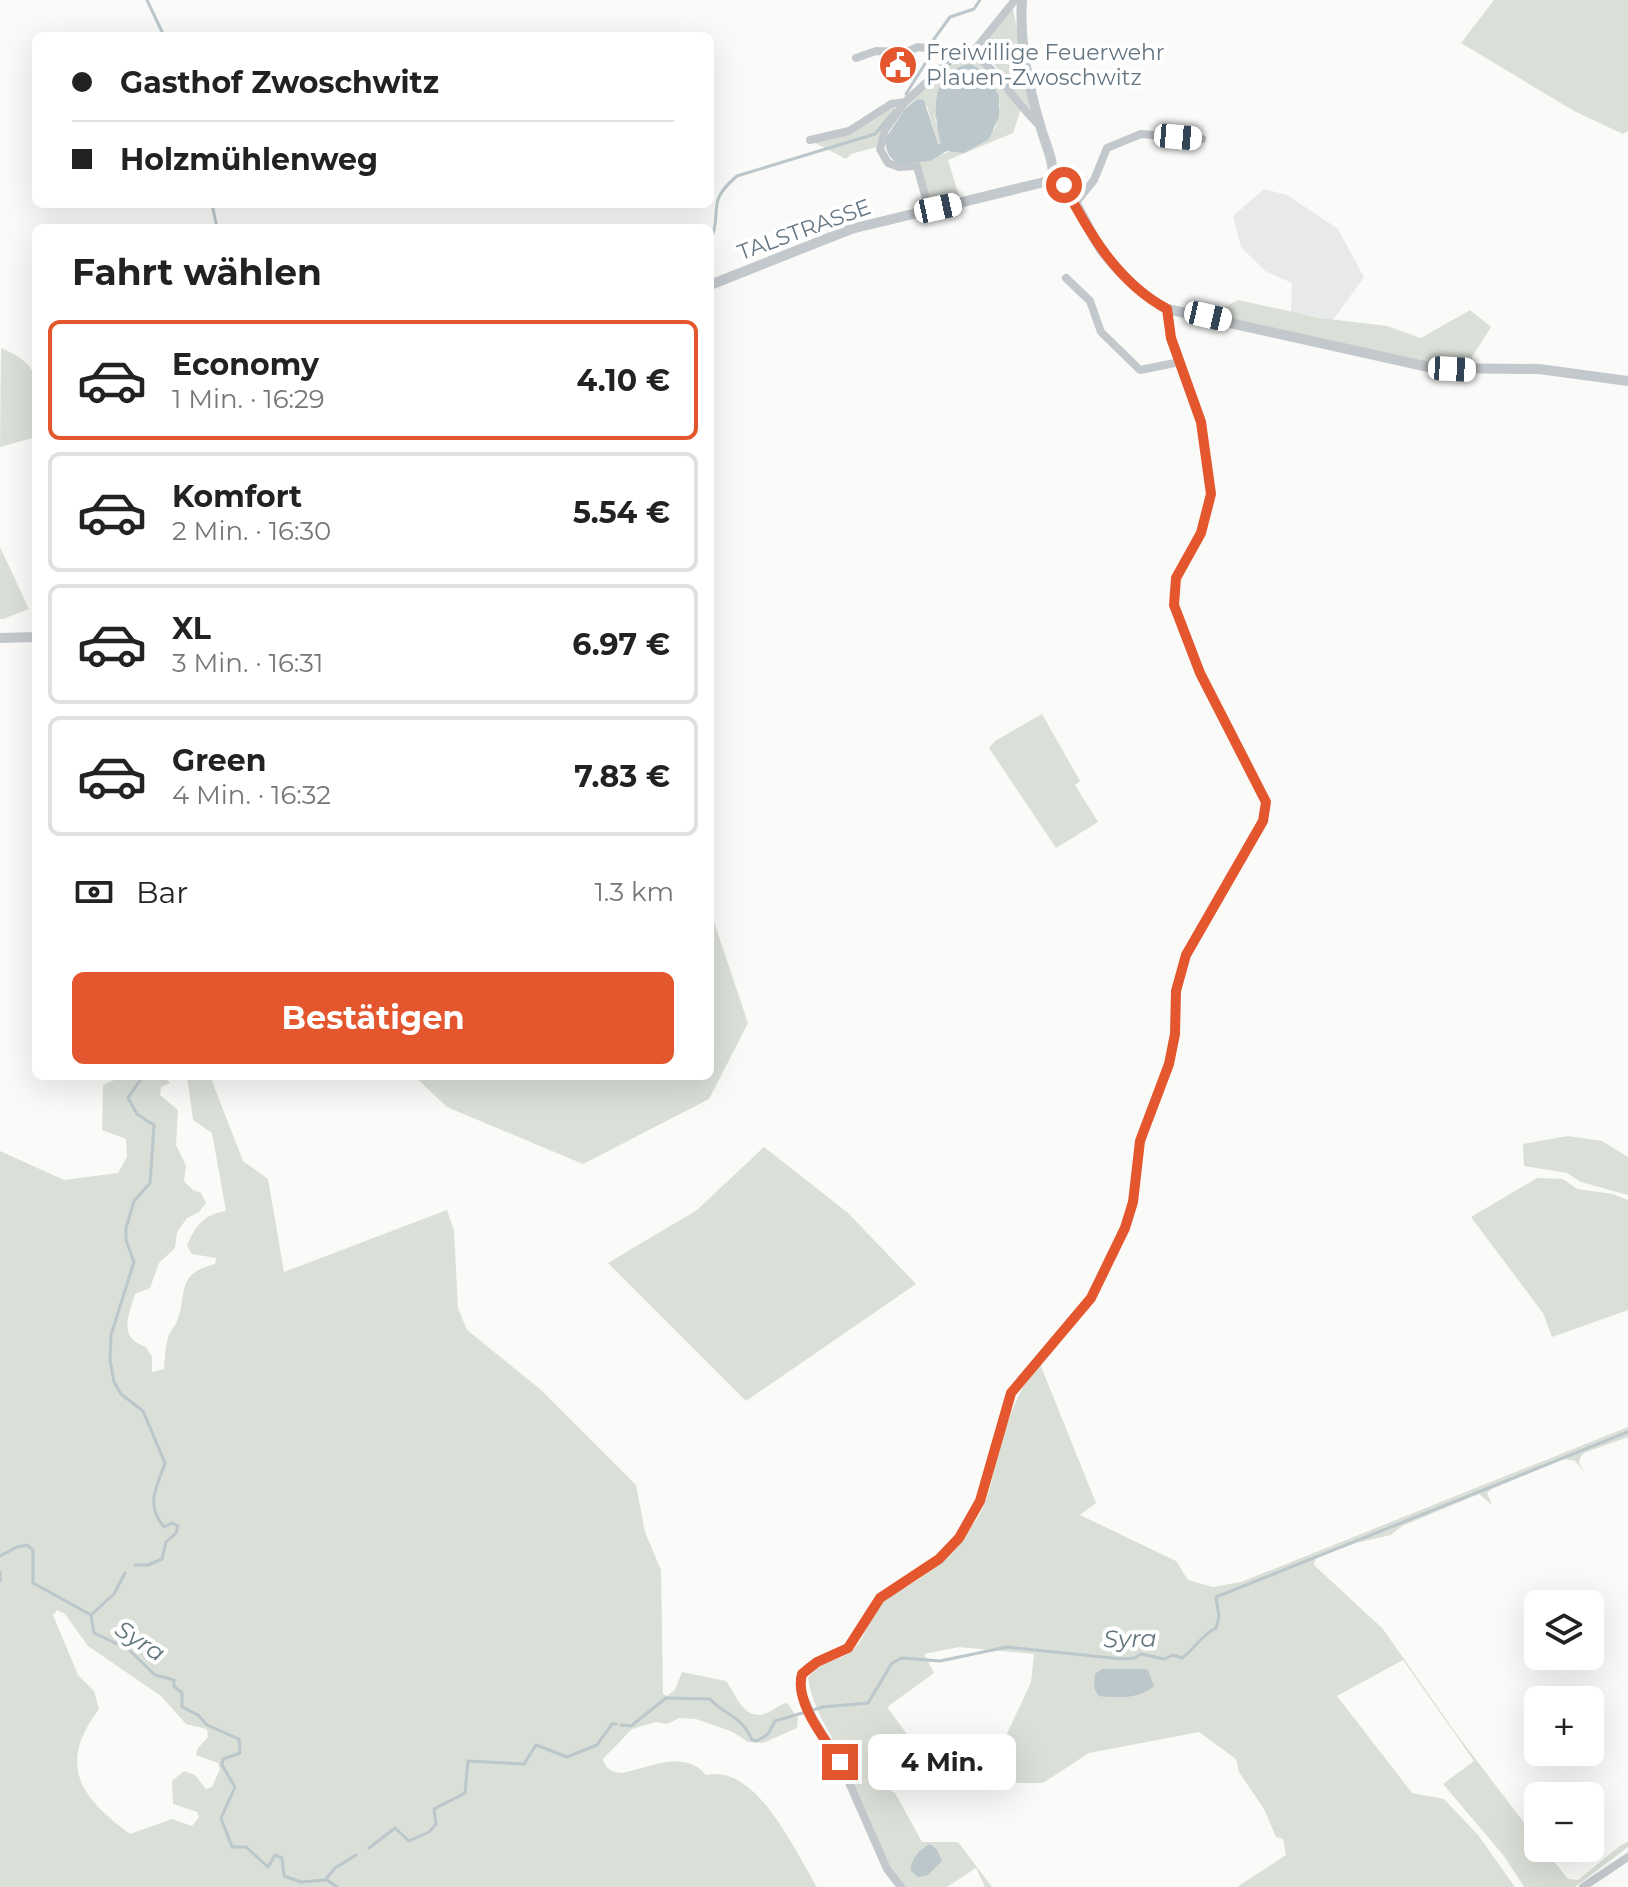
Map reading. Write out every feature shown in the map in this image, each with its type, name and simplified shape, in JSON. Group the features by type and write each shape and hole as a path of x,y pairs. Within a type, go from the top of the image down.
{"street":[{"path":"929,210 917,166 899,167 888,163 880,149 885,130 905,102 940,68 963,54 973,52 1015,0"},
{"path":"1022,0 1021,36 1040,126 1052,158 1053,180 1064,185 1102,251 1150,299 1167,309 1433,368 1539,369 1628,381"},
{"path":"856,58 876,51 906,52 918,47 963,54"},
{"path":"973,52 990,66 1018,104 1040,126"},
{"path":"810,140 849,131 891,104 905,102"},
{"path":"1074,205 1094,180 1107,148 1141,134 1202,139"},
{"name":"TALSTRASSE","path":"714,283 851,229 1041,180 1053,180"},
{"path":"1066,278 1090,301 1101,332 1140,370 1180,362"},
{"path":"901,1887 887,1869 840,1762 813,1718 800,1678 808,1667 848,1648 880,1598 939,1559 959,1538 980,1501 1011,1393 1091,1298 1125,1228 1133,1202 1140,1141 1172,1049 1176,991 1186,955 1263,821 1266,802 1200,673 1174,605 1176,578 1201,533 1211,494 1201,422 1171,338 1167,309"},
{"path":"0,638 32,637"},
{"path":"1583,1887 1628,1857"}],"shaded area":[{"path":"1494,0 1628,0 1628,131 1623,134 1574,111 1461,43"},
{"path":"1013,9 1031,111 1024,106 983,49 983,44"},
{"path":"970,56 978,58 1021,109 1013,133 948,160 959,196 955,197 953,192 929,199 918,162 946,153 995,129 1000,103 935,119 942,144 938,145 927,106 916,99 905,109 934,78"},
{"path":"970,64 985,72 999,96 999,116 989,139 964,153 947,151 930,161 895,162 888,154 885,139 905,109 917,99 924,100 938,144 941,144 937,95 947,75 956,68"},
{"path":"893,107 896,111 882,127 877,147 851,154 846,159 815,143 834,136 849,135"},
{"path":"1264,189 1287,195 1338,229 1364,277 1333,320 1291,312 1292,283 1265,271 1241,247 1233,216"},
{"path":"1238,300 1320,318 1387,326 1421,338 1470,310 1491,327 1472,357 1472,370 1433,368 1208,316"},
{"path":"1,348 16,355 32,372 32,438 0,447"},
{"path":"0,547 29,609 3,619 0,619"},
{"path":"1042,714 1080,781 1075,785 1098,822 1056,848 989,748 995,741"},
{"path":"714,922 748,1023 709,1099 583,1164 447,1107 418,1080 714,1080"},
{"path":"114,1080 167,1080 170,1083 161,1087 160,1095 178,1110 176,1145 186,1166 184,1181 201,1193 206,1203 199,1212 187,1218 177,1232 175,1248 159,1263 150,1288 135,1294 128,1332 137,1343 146,1347 152,1357 152,1372 164,1369 167,1342 177,1321 188,1280 193,1273 215,1264 216,1258 192,1254 187,1246 190,1239 206,1218 226,1211 212,1133 193,1120 188,1080 212,1080 243,1161 268,1179 284,1272 447,1210 454,1231 458,1308 467,1330 540,1389 636,1485 645,1532 661,1570 663,1694 667,1696 675,1690 682,1672 726,1681 742,1706 753,1714 760,1715 787,1703 798,1718 797,1728 763,1743 748,1742 733,1732 696,1719 679,1718 667,1724 656,1722 632,1729 603,1759 606,1765 612,1771 622,1773 666,1762 688,1763 706,1775 724,1775 741,1782 772,1813 817,1887 0,1887 0,1151 64,1180 118,1173 127,1157 126,1139 102,1130 103,1085","holes":["57,1610 65,1614 88,1646 161,1696 186,1724 207,1729 208,1737 196,1755 218,1763 220,1769 212,1787 206,1789 195,1775 184,1771 172,1781 173,1804 197,1812 199,1817 192,1826 172,1819 130,1834 98,1807 87,1793 77,1763 79,1747 99,1709 94,1691 78,1675 53,1615"]},
{"path":"1568,1136 1602,1141 1628,1157 1628,1195 1581,1182 1567,1173 1524,1166 1523,1144"},
{"path":"764,1147 848,1213 916,1284 746,1401 608,1263 697,1210"},
{"path":"1537,1178 1563,1179 1577,1189 1613,1194 1628,1200 1628,1310 1552,1337 1543,1313 1471,1217"},
{"path":"1040,1364 1096,1503 1080,1515 1176,1561 1188,1580 1213,1587 1241,1582 1628,1427 1628,1437 1581,1456 1580,1464 1587,1475 1575,1461 1564,1459 1492,1489 1487,1493 1492,1505 1479,1494 1402,1526 1391,1535 1356,1543 1316,1558 1314,1565 1383,1629 1455,1732 1524,1823 1524,1862 1554,1862 1568,1879 1578,1880 1604,1862 1621,1845 1628,1842 1628,1847 1575,1887 1524,1887 1504,1856 1443,1784 1474,1761 1403,1660 1337,1696 1412,1793 1444,1799 1478,1835 1515,1887 1237,1887 1286,1855 1283,1839 1276,1837 1264,1809 1239,1772 1236,1759 1199,1732 1089,1753 1043,1783 1016,1783 1006,1736 1031,1682 1034,1654 959,1647 924,1654 934,1673 887,1707 907,1734 877,1761 876,1780 895,1793 922,1842 958,1842 992,1887 985,1887 976,1868 947,1887 901,1887 876,1843 852,1779 814,1700 808,1678 818,1668 855,1648 886,1596 929,1572 971,1528 986,1501 1016,1401"},
{"path":"1102,1669 1148,1670 1154,1686 1135,1695 1099,1696 1094,1688 1095,1674"},
{"path":"930,1844 942,1861 928,1875 918,1877 911,1871 912,1862"}],"waterway":[{"path":"147,0 162,32"},
{"path":"906,94 928,59 934,39 950,17 974,9 980,0"},
{"path":"714,232 718,201 737,176 875,134 895,110"},
{"path":"213,208 216,224"},
{"path":"135,1565 148,1565 162,1559 166,1542 176,1533 178,1526 172,1523 164,1527 158,1518 154,1494 165,1463 143,1411 121,1394 114,1382 110,1359 111,1335 134,1262 126,1240 126,1228 134,1201 150,1183 154,1125 137,1114 128,1098 140,1080"},
{"name":"Syra","path":"621,1725 631,1726 666,1698 710,1699 738,1721 752,1740 757,1741 768,1734 775,1721 823,1707 868,1703 892,1663 902,1658 940,1661 1007,1647 1122,1659 1141,1654 1164,1659 1173,1655 1182,1658 1216,1628 1219,1617 1216,1597 1628,1432"},
{"name":"Syra","path":"0,1556 27,1545 33,1550 33,1583 91,1615 94,1633 128,1649 155,1675 174,1680 174,1686 182,1693 182,1707 198,1715 207,1725 239,1739 240,1753 223,1759 222,1765 235,1787 221,1818 232,1847 246,1847 268,1867 275,1855 282,1858 284,1876 301,1882 325,1880 335,1868 356,1855"},
{"name":"Syra","path":"0,1572 0,1581"},
{"path":"91,1615 114,1594 125,1573"},
{"name":"Syra","path":"369,1848 395,1828 409,1841 429,1832 436,1824 434,1809 465,1793 468,1761 524,1764 536,1745 567,1757 597,1745 612,1724 616,1724"},
{"path":"327,1880 337,1887"}],"place":[{"name":"Freiwillige Feuerwehr Plauen-Zwoschwitz","path":"898,65"}],"route":[{"path":"840,1762 813,1718 800,1688 800,1678 808,1667 848,1648 880,1598 939,1559 959,1538 980,1501 1011,1393 1091,1298 1125,1228 1133,1202 1140,1141 1169,1064 1175,1034 1176,991 1186,955 1263,821 1266,802 1200,673 1174,605 1176,578 1184,558 1201,533 1211,494 1201,422 1171,338 1167,309 1150,299 1102,251 1064,185"}]}
